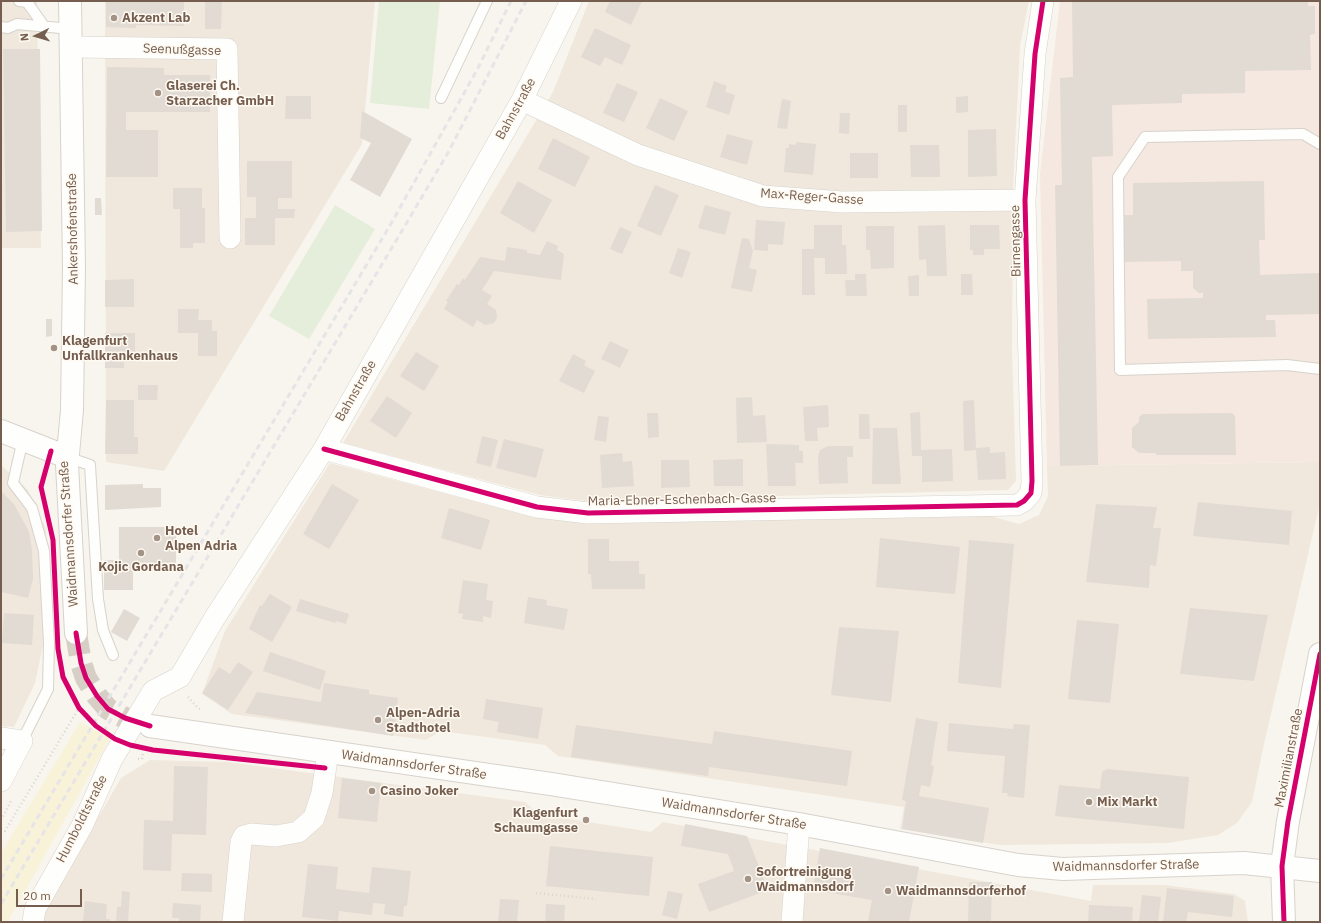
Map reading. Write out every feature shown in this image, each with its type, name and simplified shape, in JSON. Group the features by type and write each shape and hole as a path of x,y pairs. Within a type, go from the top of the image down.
{"street":[{"name":"Ankershofenstraße","path":"67,457 72,410 74,267 70,1"},
{"name":"Bahnstraße","path":"112,759 154,691 180,677 214,619 324,449 522,100 571,1"},
{"name":"Birnengasse","path":"1032,481 1025,200 1035,54 1043,1"},
{"name":"Seenußgasse","path":"71,38 227,49 230,238"},
{"name":"Max-Reger-Gasse","path":"522,100 638,155 763,196 842,202 1025,200"},
{"name":"Waidmannsdorfer Straße","path":"1,431 67,457 76,633"},
{"name":"Maria-Ebner-Eschenbach-Gasse","path":"324,449 537,507 588,513 1017,505 1024,501 1031,493 1032,481"},
{"name":"Maximilianstraße","path":"1284,922 1282,866 1296,776 1320,654"},
{"name":"Waidmannsdorfer Straße","path":"150,726 256,740 328,752 551,784 798,824 1018,865 1048,868 1104,869 1244,863 1320,870"},
{"path":"1,738 22,741 1,781"},
{"path":"233,922 241,842 244,836 251,834 276,836 298,832 314,818 322,793 328,752"},
{"name":"Humboldtstraße","path":"34,922 35,908 83,824 112,759"},
{"path":"792,922 798,824"}],"lane":[{"path":"19,1 27,2 44,26"},
{"path":"441,98 488,1"},
{"path":"1,27 8,28 17,24 44,26 71,38"},
{"path":"1320,144 1303,134 1145,137 1118,177 1120,370 1287,365 1320,369"},
{"path":"22,741 48,689 50,643 44,551 32,508 13,483 23,440"},
{"path":"67,457 90,465 98,598 103,630 112,655"}],"path":[{"path":"75,701 83,712"},
{"path":"1,829 5,831 79,708"},
{"path":"136,746 148,749"},
{"path":"536,893 596,899"}],"shaded area":[{"path":"1,1 37,1 41,248 1,248"},
{"path":"105,1 375,1 362,144 164,471 106,462"},
{"path":"589,1 1029,1 1020,46 1013,189 1012,351 1016,481 1008,490 586,501 540,495 343,443 553,92"},
{"path":"1060,1 1320,1 1320,462 1047,466 1040,174"},
{"path":"1320,462 1320,503 1252,802 1237,823 1218,835 1168,843 1000,845 900,829 904,807 558,756 545,745 441,731 426,740 232,714 202,694 225,631 330,463 526,515 581,522 987,515 1019,524 1039,515 1048,496 1047,466"},
{"path":"1,465 28,490 46,529 46,602 43,645 35,683 14,727 1,726"},
{"path":"150,760 228,762 525,802 538,814 651,832 663,822 1091,901 1093,885 1165,885 1234,894 1245,901 1248,922 41,922 41,916 121,778"}],"green space":[{"path":"379,1 440,1 429,109 370,103"},
{"path":"335,205 375,229 309,339 269,316"}],"sand":[{"path":"80,722 110,738 18,904 7,922 1,922 1,853"}],"building":[{"path":"106,1 184,1 184,26 136,25 136,28 106,27"},
{"path":"205,1 222,1 221,29 205,29"},
{"path":"610,1 642,1 631,25 605,12"},
{"path":"1072,1 1308,1 1308,6 1315,6 1315,34 1310,35 1311,70 1245,71 1245,93 1182,94 1182,103 1112,105 1113,156 1092,157 1098,465 1060,466 1055,185 1062,185 1060,78 1073,77"},
{"path":"595,28 631,45 622,65 605,57 600,66 581,57"},
{"path":"3,49 40,49 42,231 6,232"},
{"name":"Glaserei Ch. Starzacher GmbH","path":"107,67 164,68 164,75 210,75 210,112 126,112 126,130 158,130 158,177 106,177"},
{"path":"714,81 727,86 725,92 735,95 729,115 706,107"},
{"path":"617,83 638,92 624,122 603,113"},
{"path":"286,96 311,96 311,119 285,119"},
{"path":"968,96 968,112 956,113 956,97"},
{"path":"660,98 688,111 674,141 646,128"},
{"path":"782,99 791,101 787,129 777,128"},
{"path":"898,105 907,105 907,132 898,132"},
{"path":"362,111 412,139 380,197 350,180 371,143 360,138"},
{"path":"840,113 850,113 849,134 839,133"},
{"path":"996,129 997,176 968,177 968,130"},
{"path":"727,134 753,141 747,165 720,157"},
{"path":"553,138 590,157 575,187 538,169"},
{"path":"796,142 816,144 813,175 784,172 786,148 789,148 789,144 796,145"},
{"path":"910,145 939,145 940,177 911,177"},
{"path":"850,153 878,153 878,178 850,178"},
{"path":"247,161 292,161 292,198 278,198 278,209 295,209 294,218 275,218 275,245 245,245 245,218 256,218 256,197 247,197"},
{"path":"518,181 552,200 534,233 500,213"},
{"path":"1264,181 1265,240 1259,240 1260,275 1320,273 1320,314 1266,315 1266,320 1275,320 1276,337 1148,339 1147,299 1203,298 1203,293 1199,293 1193,288 1193,271 1181,271 1181,261 1121,262 1121,215 1133,215 1133,183"},
{"path":"655,185 679,195 661,236 637,226"},
{"path":"173,188 202,188 202,208 205,208 205,243 193,243 193,248 180,248 180,209 173,209"},
{"path":"95,198 101,198 102,215 95,215"},
{"path":"705,205 731,212 725,235 698,228"},
{"path":"756,220 785,222 783,245 768,244 768,251 754,250"},
{"path":"814,225 842,225 842,245 846,245 847,274 825,274 825,258 814,258 815,295 802,295 802,249 814,249"},
{"path":"945,225 947,276 927,276 926,259 919,260 918,226"},
{"path":"970,225 999,225 1000,249 984,249 984,255 973,255 973,250 970,250"},
{"path":"866,226 894,226 894,268 871,269 870,250 866,250"},
{"path":"620,227 632,232 622,254 610,249"},
{"path":"742,238 749,239 753,251 749,268 757,270 752,292 731,288"},
{"path":"547,241 558,246 557,250 564,254 561,280 494,271 482,290 492,296 487,304 496,310 497,318 494,323 485,325 477,320 473,327 444,309 448,302 446,301 457,284 459,285 463,278 465,280 480,257 505,261 507,247 527,250 527,253 540,255"},
{"path":"678,248 691,252 682,278 669,273"},
{"path":"855,274 866,274 867,296 846,296 845,280 855,280"},
{"path":"961,274 972,274 973,295 961,295"},
{"path":"919,275 919,296 909,296 908,276"},
{"path":"134,279 134,307 105,307 105,280"},
{"path":"178,309 199,309 198,320 212,320 212,331 217,331 217,356 198,356 198,333 178,333"},
{"path":"46,319 52,319 52,336 46,337"},
{"path":"105,333 135,333 135,362 124,362 124,368 105,368"},
{"path":"610,341 629,350 620,368 601,359"},
{"path":"416,352 439,366 424,391 400,376"},
{"path":"573,354 586,361 584,365 595,371 584,393 559,381"},
{"path":"138,385 158,385 157,400 138,400"},
{"path":"387,396 412,413 396,438 370,421"},
{"path":"752,397 753,416 765,415 767,442 737,443 736,398"},
{"path":"106,400 134,400 134,437 138,437 138,454 105,454"},
{"path":"974,400 976,448 990,447 990,453 1005,452 1006,479 978,480 976,450 964,451 963,401"},
{"path":"828,405 829,427 817,428 818,441 805,441 803,407"},
{"path":"920,412 921,450 952,449 953,481 922,482 922,456 912,456 910,413"},
{"path":"647,413 658,413 659,437 648,438"},
{"path":"1232,413 1235,416 1236,455 1156,455 1156,453 1139,453 1132,447 1132,428 1139,422 1139,417 1143,414"},
{"path":"859,414 869,414 870,439 859,439"},
{"path":"598,416 609,417 606,442 594,440"},
{"path":"873,428 897,428 901,484 872,484"},
{"path":"482,436 498,440 491,467 476,463"},
{"path":"504,439 544,449 536,478 496,468"},
{"path":"766,444 799,445 799,451 803,451 803,463 795,463 796,486 768,486"},
{"path":"828,446 853,446 853,457 847,457 848,483 819,484 818,457 820,450"},
{"path":"622,453 623,462 632,461 634,486 602,488 600,455"},
{"path":"743,459 743,486 714,486 713,460"},
{"path":"661,460 689,460 690,487 661,488"},
{"path":"143,484 143,488 161,488 161,507 105,510 105,485"},
{"path":"332,484 359,500 329,549 303,534"},
{"path":"1,491 14,504 29,532 32,550 33,579 28,598 1,592"},
{"path":"1198,502 1292,511 1289,545 1193,536"},
{"path":"1096,504 1157,507 1153,528 1161,528 1156,566 1150,565 1149,588 1086,582"},
{"path":"449,508 490,520 481,550 441,538"},
{"path":"119,527 176,527 176,563 133,563 133,590 104,590 104,560 119,560"},
{"path":"880,538 960,547 955,594 876,587"},
{"path":"588,539 609,539 609,561 639,561 639,574 645,574 645,589 592,589 591,574 588,574"},
{"path":"969,540 1014,544 1001,688 958,683"},
{"path":"463,580 488,584 486,600 493,601 491,618 483,616 483,622 462,619 463,614 458,613"},
{"path":"270,594 292,607 272,642 249,629 260,605 262,606"},
{"path":"528,597 547,600 546,605 568,609 564,630 524,623"},
{"path":"300,599 349,614 346,624 336,621 335,623 296,611"},
{"path":"1190,608 1268,615 1254,681 1180,674"},
{"path":"124,609 140,618 127,641 111,632"},
{"path":"4,613 34,615 32,645 2,643"},
{"path":"1077,620 1119,624 1110,703 1068,699"},
{"path":"839,627 899,631 891,702 831,695"},
{"path":"270,652 326,671 320,690 263,671"},
{"path":"238,662 253,672 228,710 202,693 219,667 230,674"},
{"path":"324,683 369,690 369,694 398,698 393,736 245,713 257,692 321,702"},
{"path":"486,699 543,708 538,739 497,732 499,722 483,719"},
{"path":"916,718 938,722 931,765 934,766 930,787 921,785 919,796 989,808 983,843 902,829 906,801 902,800"},
{"path":"949,723 1013,729 1014,724 1030,725 1024,798 1007,796 1008,793 1002,793 1005,756 947,751"},
{"path":"576,725 712,744 714,731 852,751 847,786 709,767 708,776 571,757"},
{"path":"174,766 208,767 206,835 172,834 171,871 143,870 144,820 173,821"},
{"path":"1107,769 1189,777 1184,829 1055,816 1059,785 1100,789 1102,772"},
{"path":"342,778 381,783 377,822 338,818"},
{"path":"685,824 747,836 768,890 709,912 698,884 734,871 728,854 681,846"},
{"path":"550,846 653,857 649,896 546,886"},
{"path":"820,848 919,867 909,922 868,921 872,900 813,890"},
{"path":"308,864 338,867 336,889 369,893 372,867 411,871 407,906 404,906 403,917 384,914 385,904 373,903 372,915 339,911 338,921 302,917"},
{"path":"182,873 212,874 212,892 181,891"},
{"path":"969,882 992,882 991,922 968,922"},
{"path":"1167,888 1234,896 1232,917 1188,912 1186,922 1163,922"},
{"path":"122,891 130,892 128,922 116,922 117,907 121,907"},
{"path":"668,891 683,894 677,919 662,915"},
{"path":"1142,895 1161,897 1158,922 1139,922"},
{"path":"500,899 519,900 517,922 498,922"},
{"path":"85,901 107,904 106,919 110,919 110,922 83,922"},
{"path":"173,903 201,905 200,922 179,922 179,918 172,918"},
{"path":"546,904 565,905 564,922 545,922"},
{"path":"1089,905 1133,907 1132,922 1088,922"}],"tunnel":[{"path":"76,633 81,663 86,678 97,696 108,709 125,718 150,726"}],"railway":[{"path":"1,879 392,222 477,70 511,1"},
{"path":"1,904 449,151 526,1"}],"cycle path":[{"path":"324,449 537,507 588,513 1017,505 1024,501 1031,493 1032,481 1025,200 1035,54 1043,1"},
{"path":"51,451 41,487 53,540 58,649 63,677 79,708 96,726 115,739 130,745 153,750 325,768"},
{"path":"76,633 81,663 86,678 97,696 108,709 125,718 150,726"},
{"path":"1284,922 1282,866 1288,821 1320,654"}],"place":[{"name":"Akzent Lab","path":"114,18"},
{"name":"Glaserei Ch. Starzacher GmbH","path":"158,93"},
{"name":"Klagenfurt Unfallkrankenhaus","path":"54,348"},
{"name":"Hotel Alpen Adria","path":"157,538"},
{"name":"Kojic Gordana","path":"141,553"},
{"name":"Alpen-Adria Stadthotel","path":"378,720"},
{"name":"Casino Joker","path":"372,791"},
{"name":"Mix Markt","path":"1089,802"},
{"name":"Klagenfurt Schaumgasse","path":"586,820"},
{"name":"Sofortreinigung Waidmannsdorf","path":"748,879"},
{"name":"Waidmannsdorferhof","path":"888,891"}]}
